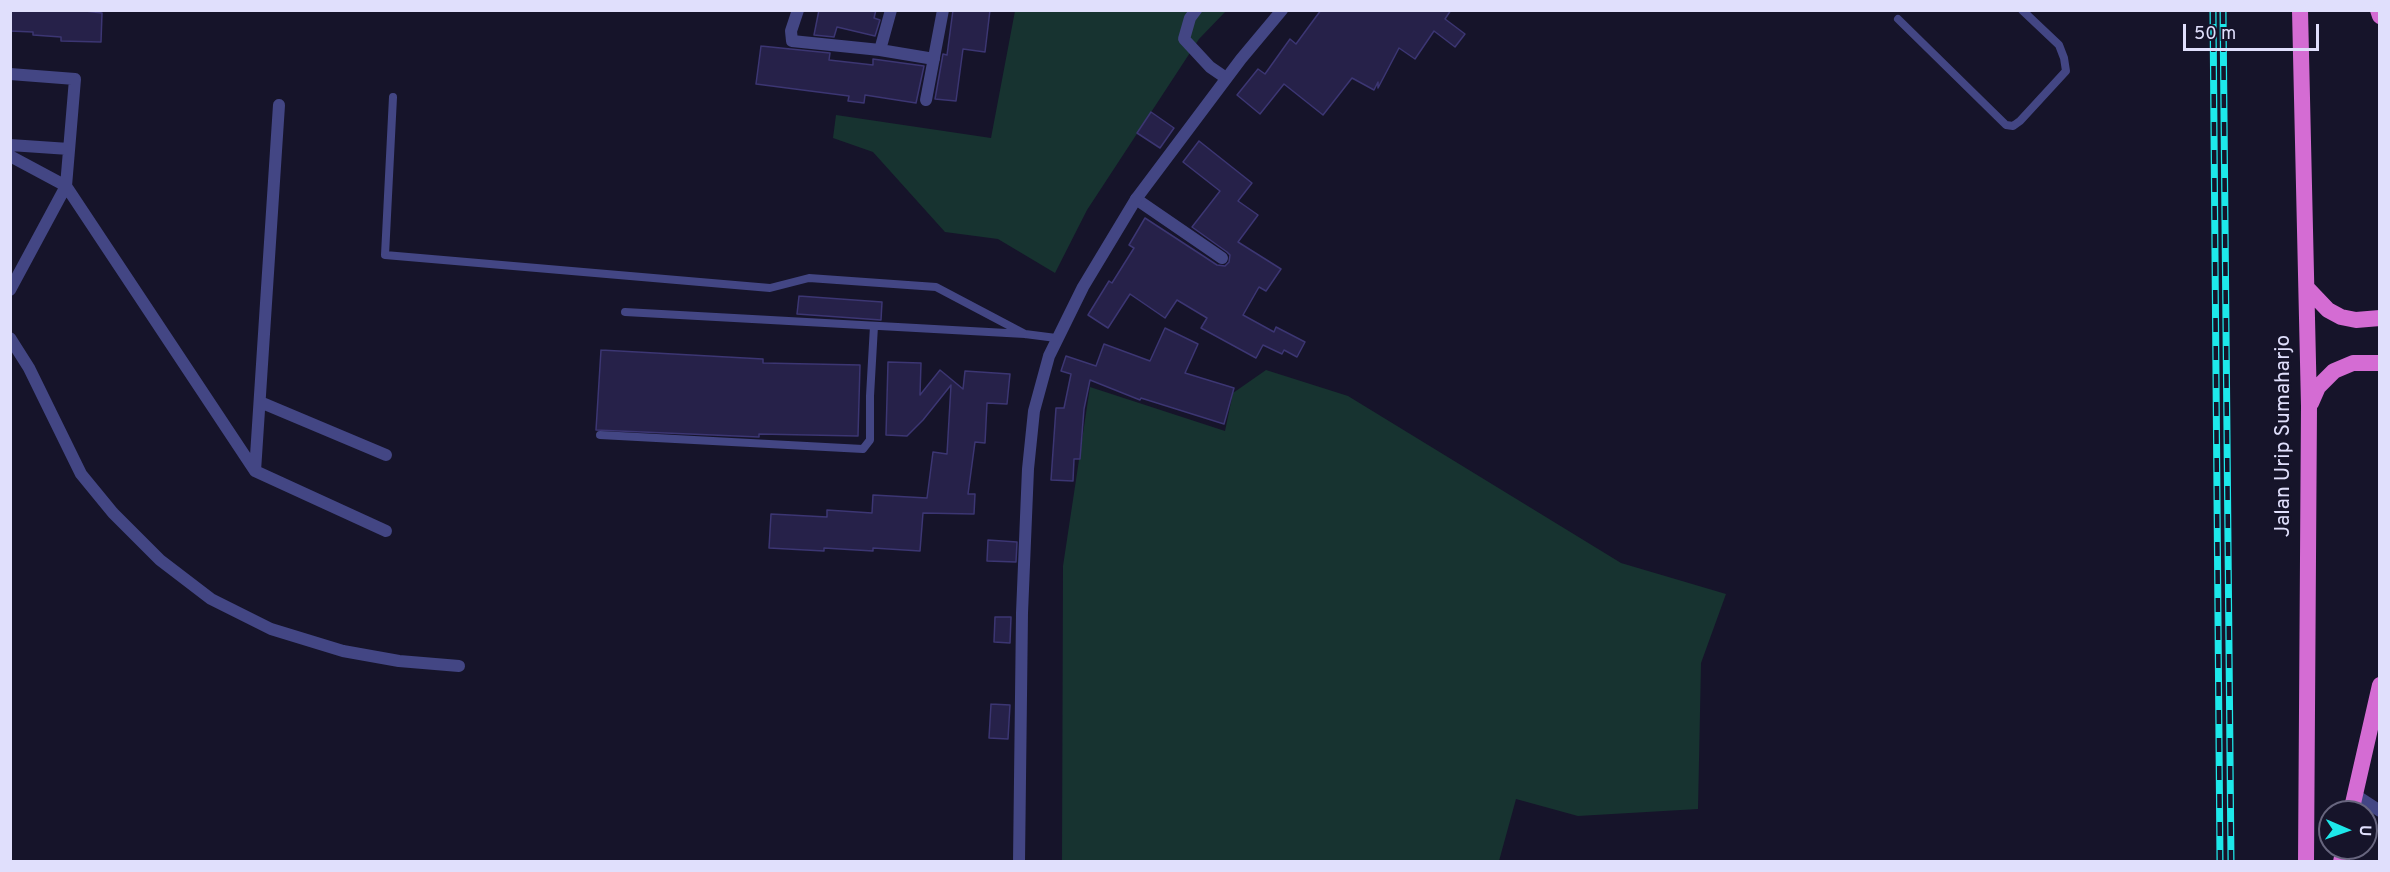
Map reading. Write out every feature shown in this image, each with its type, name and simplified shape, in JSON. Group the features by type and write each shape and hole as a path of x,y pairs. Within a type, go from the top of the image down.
{"highway":[{"name":"Jalan Urip Sumaharjo","path":"2300,10 2309,406 2306,861"},
{"path":"2378,10 2379,16"},
{"path":"2308,289 2328,310 2341,317 2356,320 2379,318"},
{"path":"2309,406 2318,387 2334,371 2353,363 2379,363"},
{"path":"2353,800 2377,707 2379,685"}],"street":[{"path":"798,10 791,32 792,41 934,58"},
{"path":"880,50 891,10"},
{"path":"926,100 943,10"},
{"path":"1196,10 1190,18 1184,39 1210,67 1226,78"},
{"path":"1019,861 1021,634 1028,469 1034,411 1056,338 1099,259 1136,199 1226,78 1282,10"},
{"path":"10,74 75,79 66,186 10,290"},
{"path":"255,471 279,105"},
{"path":"10,145 69,149"},
{"path":"10,156 66,186 255,471 386,531"},
{"path":"1136,199 1222,258"},
{"path":"10,339 29,368 81,474 113,513 160,561 211,598 271,629 344,651 399,661 459,666"},
{"path":"260,402 386,455"},
{"path":"2354,794 2379,811"}],"lane":[{"path":"1898,19 2006,125 2013,126 2066,71 2059,45 2022,10"},
{"path":"393,97 385,255 770,288 809,278 936,287 1025,334"},
{"path":"625,312 1025,334 1056,338"},
{"path":"600,435 863,449 870,440 874,326"}],"green space":[{"path":"1015,11 1226,11 1199,39 1087,210 1055,273 998,239 945,232 873,152 833,138 836,115 991,138"},
{"path":"1266,370 1348,396 1621,563 1726,594 1701,663 1698,809 1578,816 1516,799 1499,861 1062,862 1063,566 1090,387 1225,431 1233,393"}],"building":[{"path":"10,10 77,10 102,13 101,42 61,41 61,37 10,31"},
{"path":"819,10 876,10 874,18 880,20 875,36 837,27 834,37 814,35"},
{"path":"953,10 990,10 985,52 963,49 956,101 935,99 943,54 947,55"},
{"path":"1321,10 1451,10 1445,19 1465,34 1455,47 1434,31 1415,59 1399,48 1378,88 1378,82 1374,90 1352,78 1323,115 1284,84 1260,114 1237,95 1258,69 1265,74 1290,39 1296,44"},
{"path":"761,46 830,53 829,60 873,65 873,59 924,66 916,103 865,95 864,103 848,101 849,96 756,84"},
{"path":"1151,112 1174,128 1160,148 1137,133"},
{"path":"1199,141 1252,183 1238,201 1258,215 1238,242 1281,269 1266,291 1259,287 1243,315 1274,332 1276,327 1305,342 1297,357 1284,350 1282,354 1263,345 1256,358 1201,328 1207,318 1177,300 1165,318 1130,294 1108,328 1088,315 1109,281 1112,283 1134,248 1129,245 1145,218 1217,265 1225,266 1229,262 1230,255 1227,252 1192,227 1220,191 1183,162"},
{"path":"799,296 882,302 881,320 797,314"},
{"path":"1165,328 1198,344 1185,373 1234,388 1224,424 1141,398 1140,400 1090,380 1084,409 1080,459 1074,459 1073,481 1051,480 1056,408 1064,408 1071,374 1061,371 1066,356 1096,366 1104,344 1150,361"},
{"path":"601,350 763,359 763,363 860,365 858,436 759,434 759,437 596,430"},
{"path":"888,362 921,363 920,395 940,370 963,389 965,371 1010,374 1007,404 987,403 985,443 975,442 968,494 975,494 974,514 923,513 920,551 873,548 873,551 824,548 824,551 769,548 771,514 827,517 827,510 872,513 873,495 927,498 933,452 947,454 951,385 907,436 886,435"},
{"path":"988,540 1017,542 1016,562 987,561"},
{"path":"995,617 1011,617 1010,643 994,642"},
{"path":"991,704 1010,705 1008,739 989,738"}],"railway":[{"path":"2213,10 2220,862"},
{"path":"2223,10 2231,862"}]}
